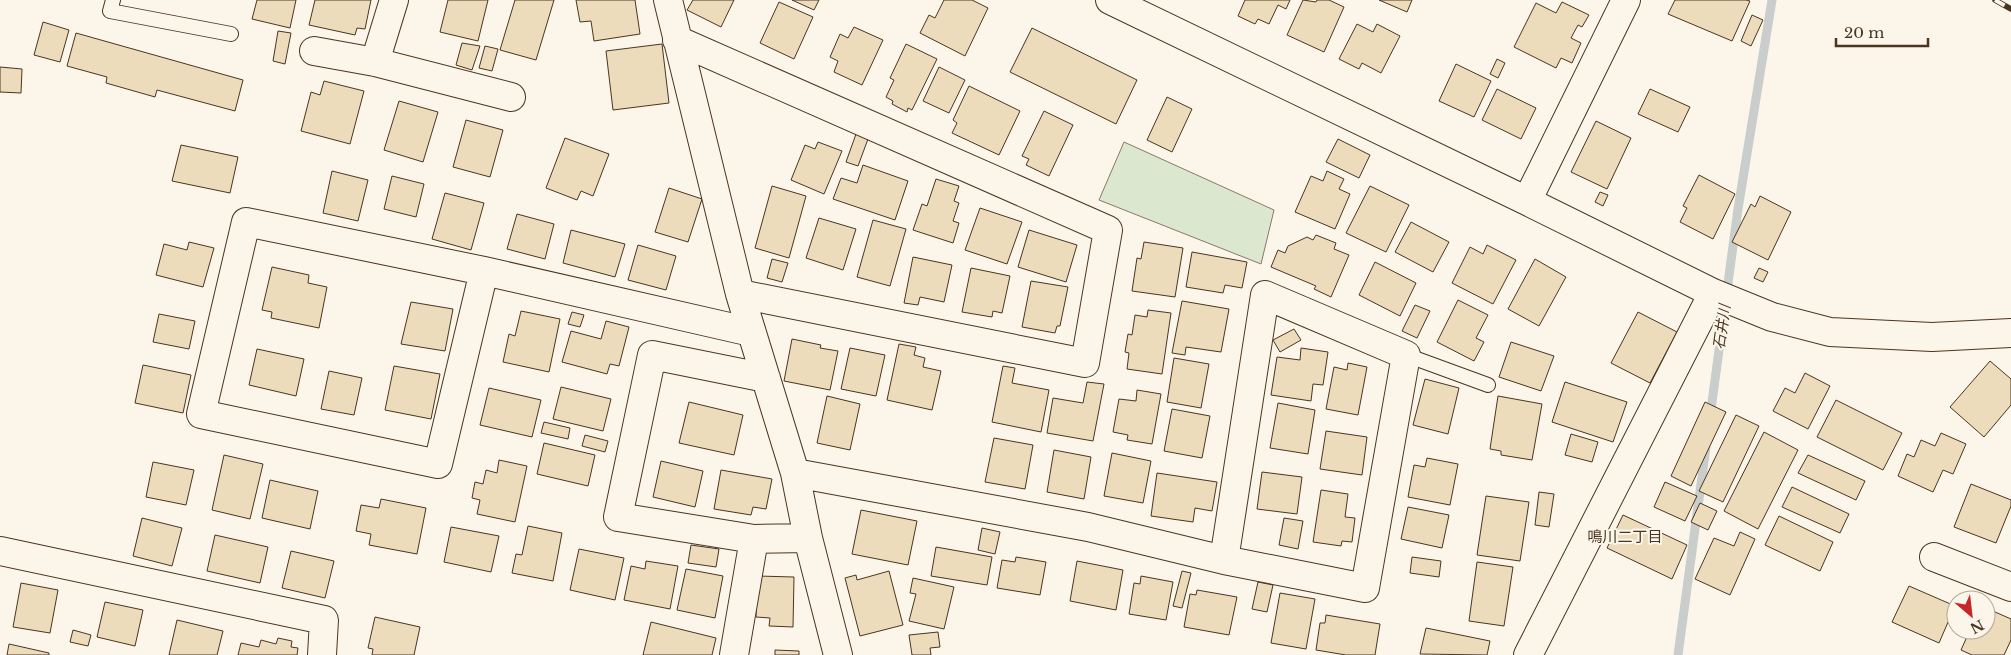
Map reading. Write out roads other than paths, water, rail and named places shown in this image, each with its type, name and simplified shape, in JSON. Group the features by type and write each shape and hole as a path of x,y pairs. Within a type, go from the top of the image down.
{"street":[{"path":"375,62 394,0"},
{"path":"668,0 740,294 795,474 808,538 838,655"},
{"path":"1110,0 1713,293 1772,317 1830,332 1932,337 2011,333"},
{"path":"1527,201 1626,0"},
{"path":"677,40 1108,230 1085,363 740,294"},
{"path":"314,51 375,62 512,97"},
{"path":"484,271 438,464 201,414 246,222 484,271 751,332"},
{"path":"1528,655 1713,293"},
{"path":"795,474 1088,527 1224,560 1365,588 1406,355 1265,295 1224,560"},
{"path":"766,378 652,355 618,517 754,539 808,538"},
{"path":"734,655 754,539"},
{"path":"0,551 324,620 322,655"},
{"path":"1934,558 2011,587"}],"lane":[{"path":"113,0 110,11 231,34"},
{"path":"1406,355 1488,385"}],"waterway":[{"name":"石井川","path":"1710,417 1738,209 1772,0"},
{"name":"石井川","path":"1678,655 1706,447"}],"railway":[{"path":"1995,0 2011,9"}],"district":[{"name":"鳴川二丁目","path":"1625,537"}]}
